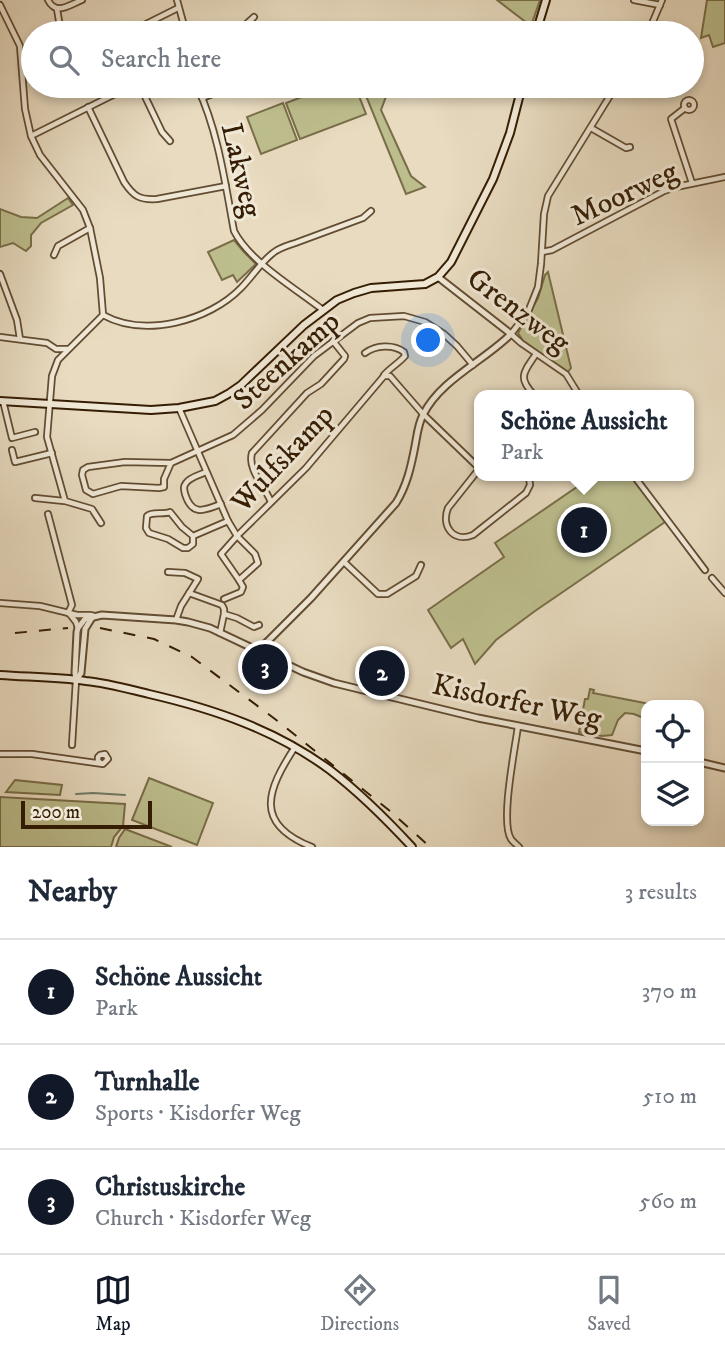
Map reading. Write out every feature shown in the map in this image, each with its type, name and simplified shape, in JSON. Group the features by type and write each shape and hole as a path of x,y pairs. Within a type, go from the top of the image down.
{"main road":[{"path":"540,21 546,0"},
{"path":"2,401 151,410 215,401 241,385 304,326 337,300 371,288 425,284 438,277 452,262 493,179 503,156 519,98"},
{"path":"0,675 76,680 125,688 212,710 242,721 295,747 330,770 360,795 412,847"}],"street":[{"path":"48,0 51,6 57,9 82,0"},
{"path":"177,0 182,21"},
{"path":"634,0 661,3 653,21"},
{"path":"0,5 20,46 21,55"},
{"path":"152,21 178,8"},
{"path":"57,9 59,21"},
{"path":"250,21 254,17"},
{"path":"24,98 31,136 40,155 83,210 90,228 100,278 103,315 58,360 52,376 47,437 65,501"},
{"path":"31,136 107,98"},
{"path":"146,98 162,132 170,141"},
{"name":"Lakweg","path":"202,98 222,164 234,231 245,249 323,310"},
{"path":"260,651 389,512 404,491 419,425 432,400 444,387 500,346 528,312 538,287 548,196 610,98"},
{"path":"88,107 124,183 130,192 138,197 157,199 226,186"},
{"path":"685,108 671,118 692,183"},
{"path":"591,128 626,148 630,147"},
{"name":"Moorweg","path":"542,252 552,250 664,191 725,177"},
{"path":"103,315 138,325 189,320 215,308 241,289 275,251 363,218 371,211"},
{"path":"54,255 58,246 90,228"},
{"path":"0,274 17,320 20,339"},
{"name":"Grenzweg","path":"438,277 536,354 566,374 576,390"},
{"name":"Steenkamp","path":"171,463 233,435 262,410 314,356 358,323 370,318 404,316 419,319 433,326 457,346 473,366"},
{"path":"0,337 47,343 56,349 69,349"},
{"path":"271,503 251,466 252,453 307,393 321,384 344,359 345,356 333,341"},
{"name":"Wulfskamp","path":"179,408 220,504 237,536 306,468 384,376 405,356 398,347 391,346 372,348 365,353"},
{"path":"56,349 58,360"},
{"path":"529,390 523,379 524,373 536,354"},
{"path":"384,376 390,376 397,382 423,414 474,463"},
{"path":"2,401 12,438 35,432"},
{"path":"12,450 15,462 51,453"},
{"path":"125,462 171,463 164,479 164,487 121,486 91,494 86,489 82,475 83,470 88,467 125,462"},
{"path":"206,472 185,486 189,505 194,510 202,510 220,504"},
{"path":"474,474 448,508 445,516 449,529 458,538 473,535 526,494 530,481"},
{"path":"638,481 705,570"},
{"path":"35,498 65,501 92,509 101,523"},
{"path":"170,512 193,536 193,544 183,548 149,533 146,528 147,516 151,513 170,512"},
{"path":"48,514 72,606 68,612"},
{"path":"193,536 228,521"},
{"path":"224,599 241,592 243,587 221,554 237,536 255,554 258,563 239,580"},
{"path":"344,562 382,595 416,576 421,565"},
{"path":"168,572 185,573 198,579 176,620"},
{"path":"712,578 725,593"},
{"path":"189,593 222,605 225,609 220,633"},
{"path":"0,603 40,606 68,612 82,621"},
{"path":"224,614 254,627 259,625"},
{"path":"75,616 92,618"},
{"path":"75,616 82,629"},
{"name":"Kisdorfer Weg","path":"92,618 120,616 176,620 210,628 303,672 334,683 518,726 641,750"},
{"path":"82,621 92,618"},
{"path":"82,629 92,618"},
{"path":"72,745 75,673 82,621"},
{"path":"518,726 512,760 508,821 510,838 519,847"},
{"path":"295,747 273,786 272,815 289,836 312,847"},
{"path":"0,754 32,754 101,764"},
{"path":"703,763 725,768"}],"green space":[{"path":"497,0 540,0 533,21 524,21"},
{"path":"707,0 725,0 725,43 713,47 709,35 704,37"},
{"path":"299,98 360,98 366,114 300,139 286,103"},
{"path":"367,98 386,98 381,110 411,176 425,187 406,194"},
{"path":"283,103 297,140 261,154 247,117"},
{"path":"68,198 73,205 41,223 31,235 31,246 26,251 13,243 0,247 0,209 21,217 37,218"},
{"path":"234,240 256,264 237,282 233,275 222,280 208,252"},
{"path":"548,272 571,368 567,373 523,341 518,333 538,298"},
{"path":"586,481 635,481 665,522 496,640 475,664 463,639 451,648 428,610 504,557 495,543"},
{"path":"590,689 594,690 593,693 641,702 641,717 625,713 618,720 612,735 579,732 585,699 588,699"},
{"path":"149,778 213,803 197,845 132,820"},
{"path":"15,780 62,785 60,795 6,792"},
{"path":"0,797 125,804 123,826 114,837 111,847 0,847"},
{"path":"125,829 172,847 116,847"}],"waterway":[{"path":"76,794 125,795"}],"railway":[{"path":"15,633 68,628"},
{"path":"100,628 154,639 192,657 279,722 390,811 430,847"}],"place":[{"name":"Schöne Aussicht","path":"584,530"},
{"name":"Christuskirche","path":"265,667"},
{"name":"Turnhalle","path":"382,673"}]}
